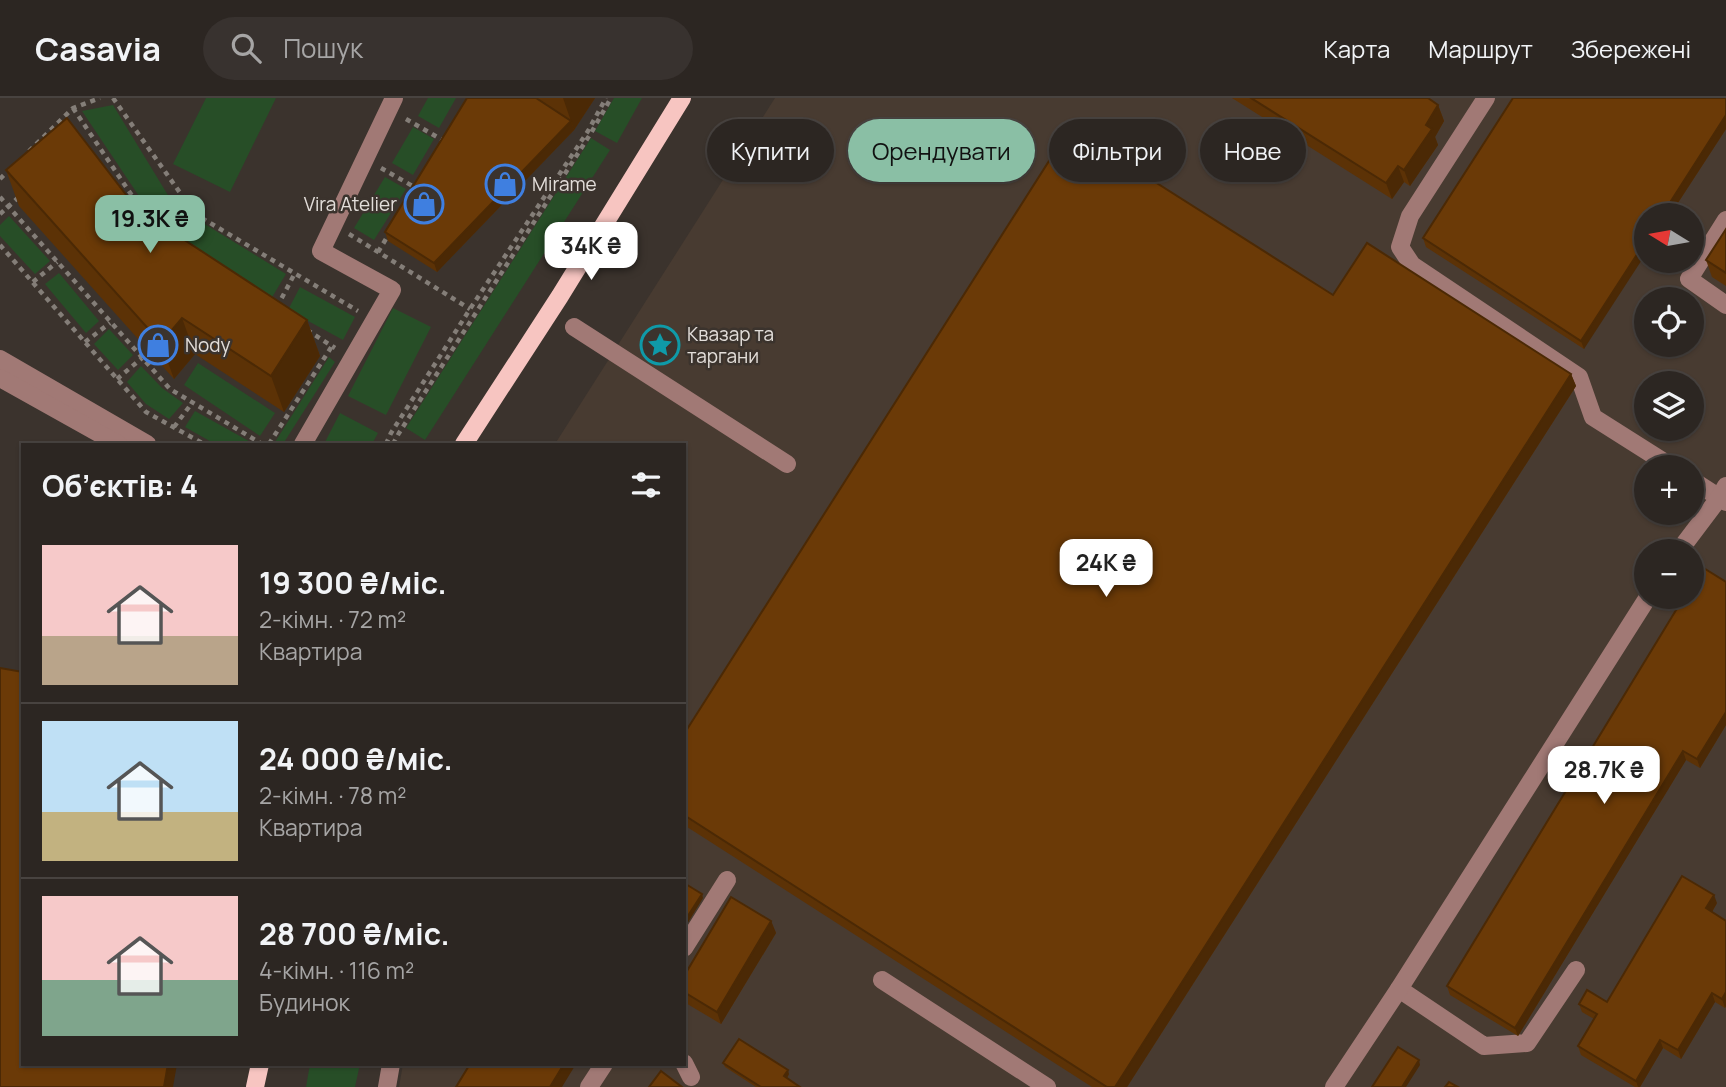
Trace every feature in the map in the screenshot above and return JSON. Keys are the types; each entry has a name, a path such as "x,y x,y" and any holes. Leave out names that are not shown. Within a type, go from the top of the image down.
{"main road":[{"path":"465,443 560,296 682,98"},
{"path":"256,1087 260,1066"}],"lane":[{"path":"1486,98 1410,216 1400,247 1412,265 1579,377 1593,417 1653,455"},
{"path":"304,443 392,290 321,251 397,107"},
{"path":"1726,220 1689,279 1726,305"},
{"path":"574,327 786,464"},
{"path":"0,359 144,443"},
{"path":"0,377 116,443"},
{"path":"1689,539 1724,495 1704,486"},
{"path":"1334,1087 1640,609"},
{"path":"686,945 727,880"},
{"path":"1399,989 1484,1046 1527,1044 1576,971"},
{"path":"882,980 1047,1087"},
{"path":"387,1087 391,1066"},
{"path":"589,1087 603,1066"}],"path":[{"path":"20,160 73,108 100,98"},
{"path":"113,98 195,214 365,315"},
{"path":"386,443 470,309 609,98"},
{"path":"394,443 461,333 599,120 609,98"},
{"path":"397,107 443,141 450,130"},
{"path":"73,108 154,228"},
{"path":"81,140 90,133"},
{"path":"374,164 416,188 423,177"},
{"path":"0,179 10,169"},
{"path":"0,214 28,189"},
{"path":"0,197 170,389 260,443"},
{"path":"170,244 195,214"},
{"path":"343,230 470,309"},
{"path":"378,252 391,231"},
{"path":"0,245 146,412 202,443"},
{"path":"33,282 57,262"},
{"path":"275,310 295,273"},
{"path":"85,342 110,323"},
{"path":"298,325 338,350"},
{"path":"270,443 332,346"},
{"path":"117,379 142,358"},
{"path":"174,427 192,402"}],"shaded area":[{"path":"775,98 1726,98 1726,1087 399,1087 403,1066 686,1066 686,443 556,443 722,182 834,182 834,119 762,119"}],"green space":[{"path":"206,98 276,98 230,192 173,164"},
{"path":"428,98 456,98 439,128 418,116"},
{"path":"614,98 642,98 617,143 595,131"},
{"path":"113,105 177,210 157,223 82,111"},
{"path":"413,127 434,139 413,175 392,163"},
{"path":"591,138 610,150 425,440 406,428"},
{"path":"385,177 406,189 374,240 354,228"},
{"path":"9,216 50,261 35,274 0,236 0,225"},
{"path":"195,218 286,274 271,299 180,243"},
{"path":"59,273 99,321 86,333 45,284"},
{"path":"300,287 355,317 343,340 288,310"},
{"path":"393,308 431,327 386,415 348,396"},
{"path":"109,329 133,355 118,370 94,344"},
{"path":"329,357 335,362 284,443 275,442"},
{"path":"198,363 275,413 260,436 184,385"},
{"path":"141,366 162,388 183,403 169,419 146,404 127,382"},
{"path":"195,411 252,443 213,443 185,427"},
{"path":"340,413 378,433 373,443 325,443"},
{"path":"310,1066 360,1066 355,1087 306,1087"}],"building":[{"path":"467,98 536,98 571,121 434,263 385,232"},
{"path":"1251,98 1428,98 1438,105 1426,125 1432,129 1404,170 1398,166 1386,183 1306,133 1306,119 1284,119"},
{"path":"1513,98 1726,98 1726,115 1670,203 1634,203 1634,259 1581,341 1423,238"},
{"path":"67,118 137,209 307,320 271,376 182,318 161,343 6,170"},
{"path":"1049,161 1049,182 1155,182 1333,295 1367,243 1571,374 1115,1087 1107,1087 686,816 686,731"},
{"path":"1726,229 1726,273 1706,260"},
{"path":"1704,568 1726,582 1726,712 1697,759 1683,751 1515,1028 1447,986 1677,609 1704,609"},
{"path":"0,668 21,672 21,1066 168,1066 164,1087 0,1087"},
{"path":"1682,876 1714,895 1706,908 1726,921 1726,992 1722,999 1712,993 1678,1050 1660,1040 1636,1081 1578,1046 1597,1014 1579,1004 1587,990 1607,1002"},
{"path":"686,884 702,894 686,919"},
{"path":"731,897 771,921 717,1012 686,993 686,973"},
{"path":"739,1039 788,1070 784,1076 800,1087 761,1087 723,1063"},
{"path":"1398,1047 1419,1060 1402,1087 1372,1087"},
{"path":"469,1066 563,1066 550,1087 456,1087"},
{"path":"661,1071 682,1087 649,1087"},
{"path":"1449,1082 1458,1087 1445,1087"}],"place":[{"name":"Mirame","path":"505,184"},
{"name":"Vira Atelier","path":"424,204"},
{"name":"Nody","path":"158,345"},
{"name":"Квазар та таргани","path":"660,345"}]}
